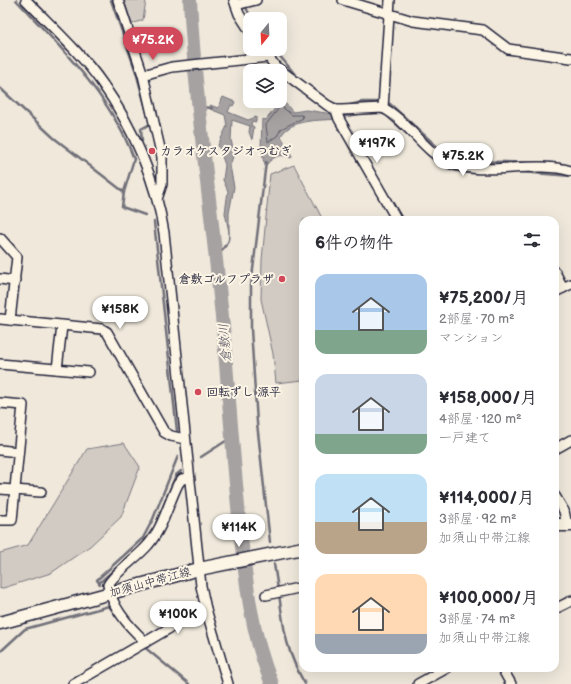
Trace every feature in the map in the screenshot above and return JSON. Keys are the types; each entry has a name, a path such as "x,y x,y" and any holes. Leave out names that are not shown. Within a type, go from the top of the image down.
{"main road":[{"name":"加須山中帯江線","path":"0,623 199,569 299,549"}],"street":[{"path":"26,0 102,82 128,126 144,163 157,199 164,233 199,569 206,609 228,684"},
{"path":"118,0 143,75 162,157 162,184 157,199"},
{"path":"243,13 239,3 256,0"},
{"path":"343,0 420,23 483,30 508,49 571,58"},
{"path":"390,0 384,104 394,115 440,157 451,164 477,168 540,167 571,171"},
{"path":"143,75 172,67 269,57 275,66 285,75 337,115 395,216"},
{"path":"337,115 384,104"},
{"path":"0,238 17,257 10,320"},
{"path":"0,280 15,281"},
{"path":"0,319 102,329 107,332 164,432 171,436 185,439"},
{"path":"57,369 62,326"},
{"path":"0,364 89,372"},
{"path":"0,402 23,405 12,520 0,520"},
{"path":"559,447 571,440"},
{"path":"0,450 18,452"},
{"path":"143,644 114,604 108,585 111,580 136,558 155,536 178,484 182,479 189,478"},
{"path":"0,489 41,490"},
{"path":"559,503 566,516 564,525"},
{"path":"274,594 299,588"},
{"path":"559,607 571,601"},
{"path":"73,684 199,611 206,609"},
{"path":"418,684 440,672"},
{"path":"504,672 511,684"}],"shaded area":[{"path":"124,0 146,0 143,20 132,24"},
{"name":"倉敷ゴルフプラザ","path":"294,165 321,216 299,216 299,380 276,383 273,354 261,299 262,260 270,174"},
{"path":"124,443 140,467 121,517 90,546 51,573 0,589 0,553 28,545 87,449"}],"water":[{"path":"223,97 235,102 233,106 231,105 228,112 248,120 256,117 256,122 252,121 251,125 254,127 252,140 249,132 250,126 232,120 231,140 234,153 230,166 234,187 229,213 229,232 225,213 228,191 223,180 225,165 218,145 227,126 225,115 210,109 210,105 218,108"},
{"path":"287,105 293,112 306,110 333,114 337,119 299,123 292,126 281,136 292,156 291,158 287,156 278,156 267,164 264,163 261,149 262,119 266,120 275,108 287,108"}],"waterway":[{"path":"16,0 67,55 98,93 112,114 134,159"},
{"path":"111,0 136,72 150,124 141,129 142,141"},
{"name":"倉敷川","path":"190,0 196,85 220,296 240,528 250,607 259,646 272,684"},
{"path":"244,4 248,12"},
{"path":"280,56 298,78"},
{"path":"0,88 54,138 124,192"},
{"path":"331,102 341,106"},
{"path":"346,106 362,102 381,102"},
{"path":"386,103 390,104 443,152 455,159 469,161 544,163"},
{"path":"199,107 212,108"},
{"path":"378,112 386,115 416,142"},
{"path":"340,117 365,113"},
{"path":"433,158 440,164 453,169"},
{"path":"134,159 124,192 122,207 145,215"},
{"path":"266,162 251,286 251,329 257,423 270,542"},
{"path":"521,172 571,176"},
{"path":"154,222 177,431"},
{"path":"216,257 226,245"},
{"path":"201,457 232,437"},
{"path":"100,584 97,580 143,538 153,519 178,456"},
{"path":"141,546 155,526 176,475 181,471"},
{"path":"274,564 278,589"},
{"path":"99,583 115,569"},
{"path":"279,594 282,619 290,651 305,684"},
{"path":"561,601 571,595"},
{"path":"0,652 25,629 109,606 108,604"},
{"path":"109,606 117,617"},
{"path":"143,646 189,684"}],"place":[{"name":"カラオケスタジオつむぎ","path":"152,151"},
{"name":"倉敷ゴルフプラザ","path":"282,279"},
{"name":"回転ずし 源平","path":"198,392"}]}
